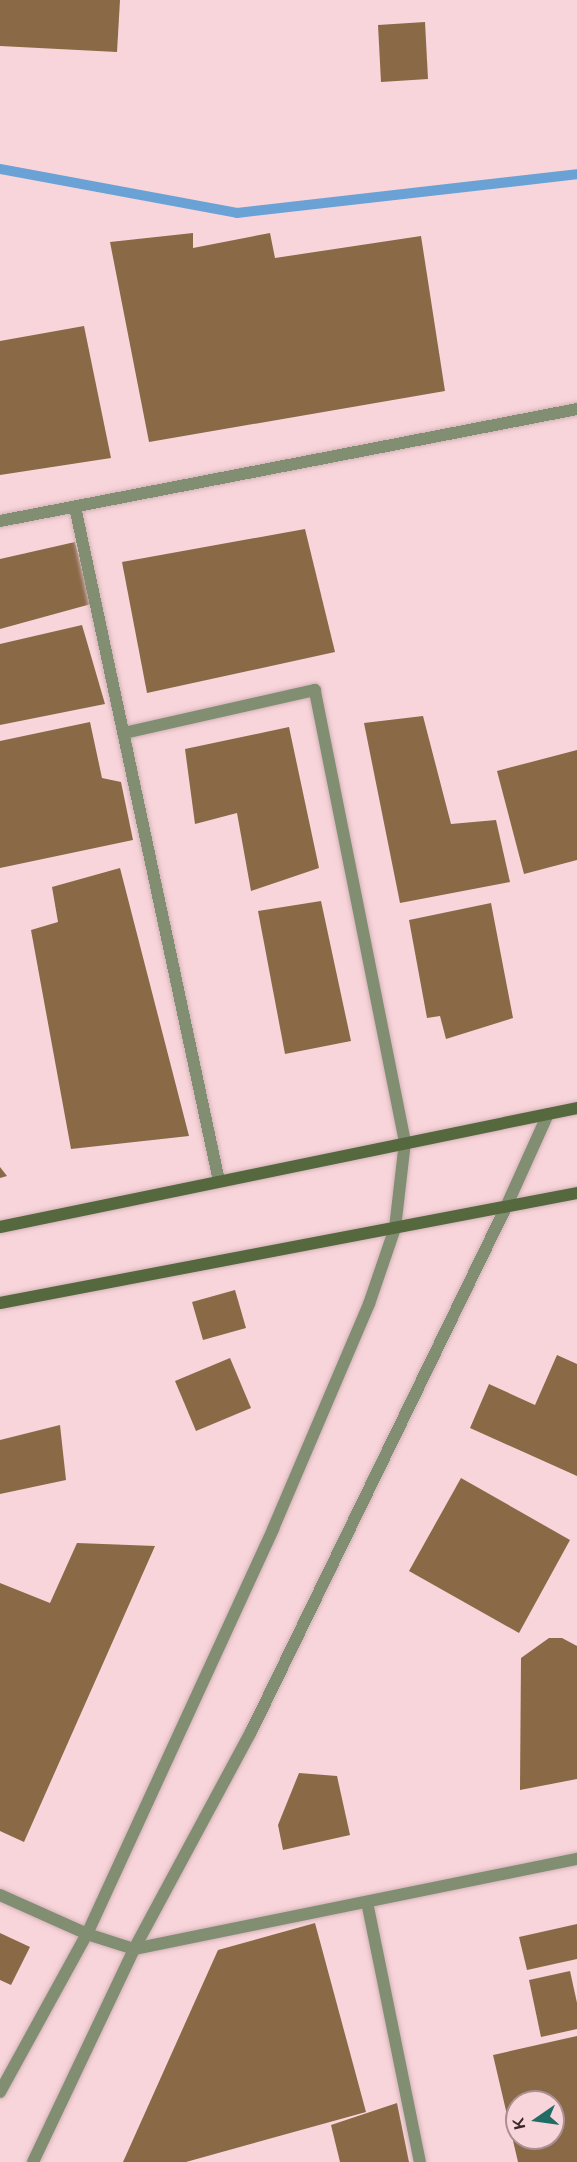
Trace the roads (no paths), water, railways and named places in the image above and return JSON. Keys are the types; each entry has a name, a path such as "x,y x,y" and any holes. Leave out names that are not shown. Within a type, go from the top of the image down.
{"main road":[{"path":"0,1227 577,1108"},
{"path":"0,1303 577,1193"}],"street":[{"path":"0,521 577,410"},
{"path":"75,507 219,1181"},
{"path":"0,2092 87,1934 273,1529 369,1304 395,1228 405,1142 315,690 123,733"},
{"path":"33,2162 134,1949 250,1734 506,1207 548,1114"},
{"path":"0,1895 87,1934 134,1949 577,1859"},
{"path":"367,1902 420,2162"}],"waterway":[{"path":"0,169 237,213 577,174"}]}
